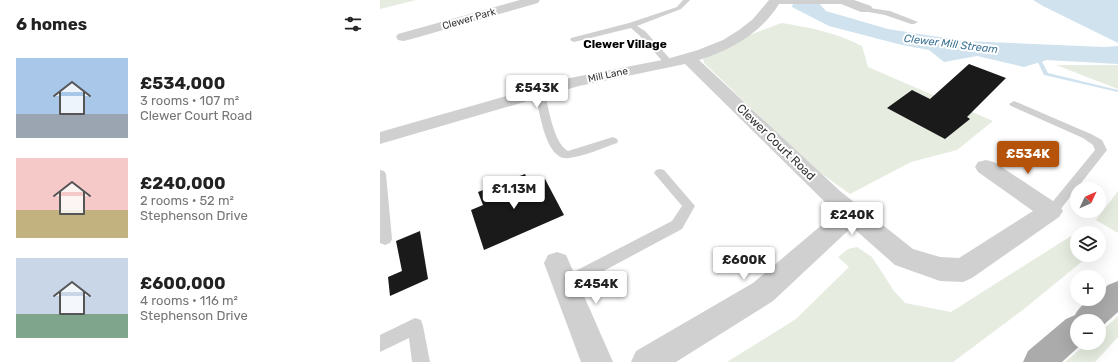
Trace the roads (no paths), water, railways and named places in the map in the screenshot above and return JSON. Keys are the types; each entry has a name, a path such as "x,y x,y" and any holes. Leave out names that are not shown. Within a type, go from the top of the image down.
{"main road":[{"path":"1095,314 1118,294"},
{"path":"1039,362 1070,335"}],"street":[{"name":"Clewer Park","path":"403,37 534,0"},
{"path":"775,0 843,0 866,9"},
{"name":"Mill Lane","path":"380,138 576,82 678,60 720,47 741,36 760,18 775,0"},
{"name":"Clewer Court Road","path":"678,60 852,214 904,257 940,269 963,270 1051,212"},
{"path":"986,167 1051,212"},
{"path":"647,362 764,292 852,214"},
{"path":"561,273 597,362"}],"lane":[{"path":"574,40 632,25 680,8 687,0"},
{"path":"866,9 887,13 914,22"},
{"path":"632,25 678,60"},
{"path":"540,92 552,136 558,150 563,154 568,155 613,141"},
{"path":"1014,104 1087,136 1098,143 1101,150 1051,212"},
{"path":"561,273 677,226 689,206 660,173"},
{"path":"380,174 385,239"},
{"path":"380,344 415,326 421,362"}],"water":[{"name":"Clewer Mill Stream","path":"794,0 816,0 826,11 888,29 964,41 1104,47 1118,46 1118,64 1047,60 1024,67 977,56 944,62 929,50 902,45 829,26 792,7"},
{"path":"1033,0 1118,0 1118,43 1043,6"}],"waterway":[{"path":"1037,56 1046,74 1118,91"}],"district":[{"name":"Clewer Village","path":"625,44"}]}
